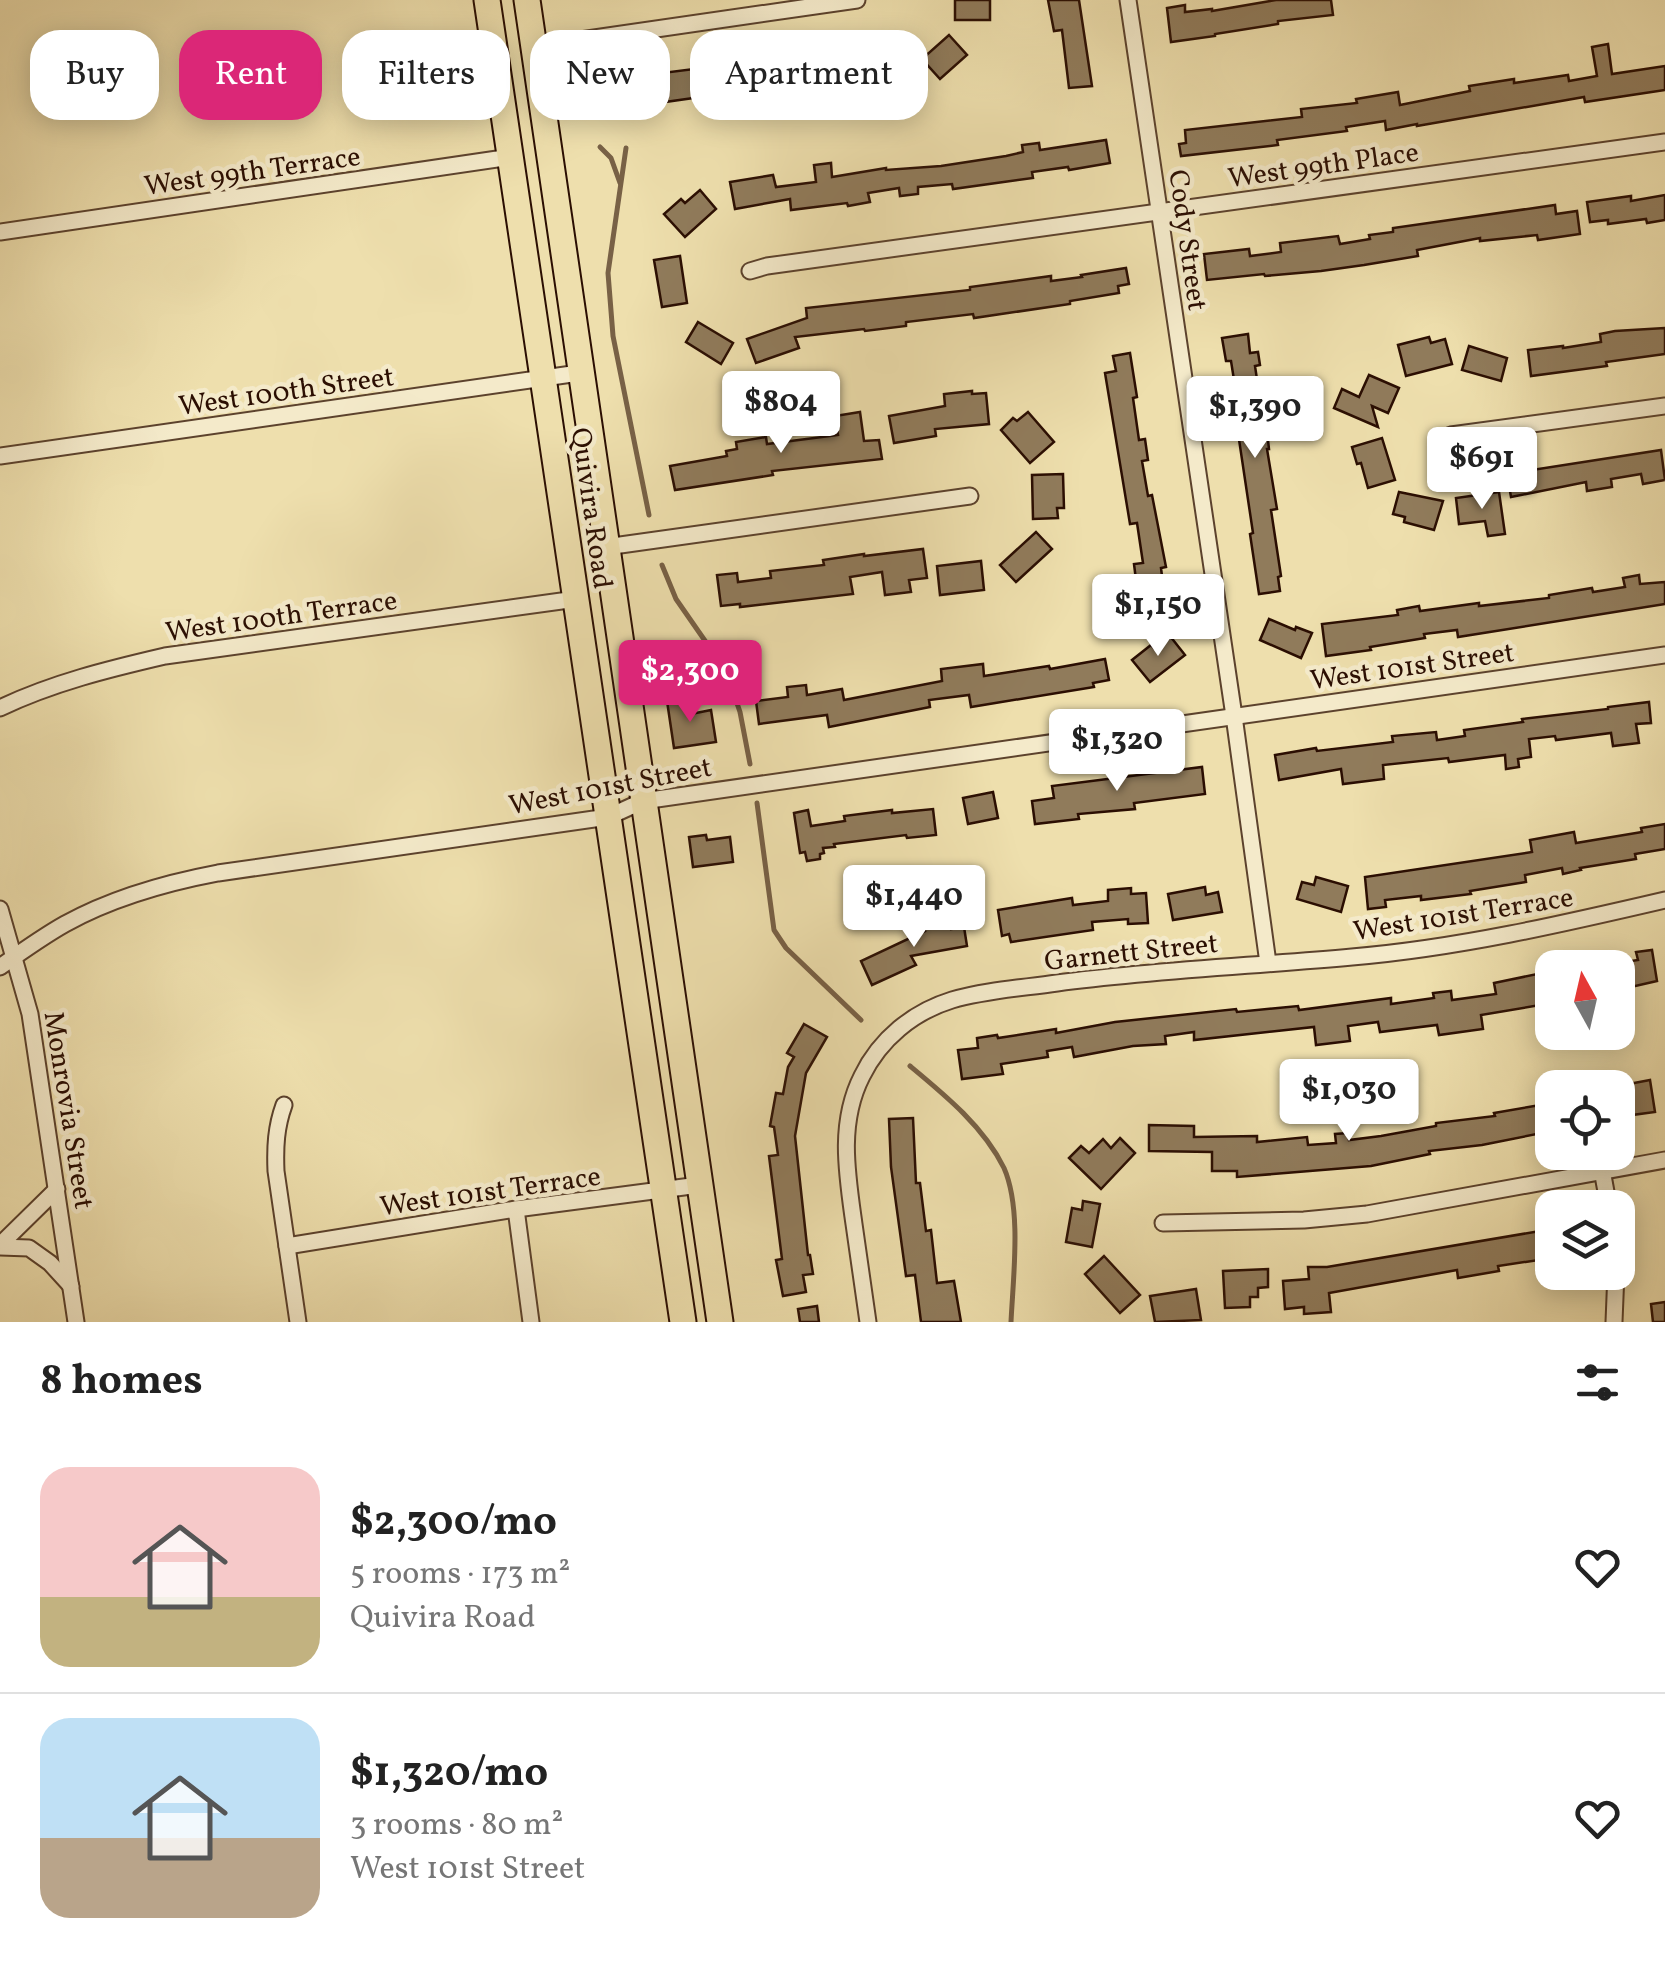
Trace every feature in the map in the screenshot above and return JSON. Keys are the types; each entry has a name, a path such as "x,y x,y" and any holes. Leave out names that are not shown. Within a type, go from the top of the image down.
{"main road":[{"name":"Quivira Road","path":"487,0 683,1322"},
{"name":"Quivira Road","path":"527,0 530,30"},
{"name":"Quivira Road","path":"543,120 720,1322"}],"street":[{"path":"650,30 857,0"},
{"name":"Cody Street","path":"1128,0 1268,962"},
{"name":"West 99th Place","path":"750,271 1665,142"},
{"name":"West 99th Terrace","path":"0,232 511,157"},
{"name":"West 100th Street","path":"0,456 580,373"},
{"path":"1451,435 1665,406"},
{"path":"606,547 970,496"},
{"name":"West 100th Terrace","path":"0,708 111,668 165,656 576,599"},
{"name":"West 101st Street","path":"0,967 84,914 182,880 608,816 643,800 1665,655"},
{"name":"West 101st Terrace","path":"1268,962 1432,948 1665,900"},
{"name":"Monrovia Street","path":"0,910 30,1014 76,1322"},
{"name":"Garnett Street","path":"868,1322 845,1151 847,1122 861,1077 898,1029 924,1012 968,996 1136,973 1268,962"},
{"path":"284,1105 274,1147 298,1322"},
{"path":"1635,1165 1665,1160"},
{"path":"1163,1223 1304,1220 1367,1214 1602,1170 1606,1190"},
{"name":"West 101st Terrace","path":"287,1246 516,1209 700,1185"},
{"path":"0,1246 58,1189"},
{"path":"516,1209 531,1322"},
{"path":"0,1246 29,1248 50,1262 71,1286"},
{"path":"1614,1322 1615,1290"}],"building":[{"path":"955,0 990,0 990,20 955,20"},
{"path":"1048,0 1079,0 1092,86 1069,88 1062,30 1054,31"},
{"path":"1276,0 1331,0 1333,15 1278,21 1171,42 1167,8 1185,5 1185,12 1212,11"},
{"path":"949,35 967,55 940,79 928,66 928,54"},
{"path":"1608,44 1612,74 1665,66 1665,90 1585,102 1584,97 1386,130 1385,121 1346,127 1347,131 1277,140 1278,145 1181,156 1179,144 1186,143 1185,130 1302,117 1301,109 1357,103 1356,99 1398,92 1400,105 1470,91 1469,86 1514,79 1514,83 1568,75 1569,81 1597,76 1592,47"},
{"path":"690,70 690,98 670,101 670,72"},
{"path":"1106,140 1110,163 1032,172 1033,178 953,189 952,184 918,187 918,194 900,196 899,188 868,193 870,202 848,206 847,203 791,210 790,199 735,209 730,182 773,175 776,187 816,182 814,165 831,163 832,177 1006,156 1023,152 1022,145 1039,143 1040,150"},
{"path":"700,190 716,209 685,237 664,214 681,199 685,203"},
{"path":"1665,195 1665,220 1590,222 1587,202"},
{"path":"1555,205 1556,214 1577,211 1580,234 1538,240 1537,235 1480,238 1417,250 1418,256 1364,265 1207,280 1204,254 1249,249 1250,256 1281,252 1280,243 1338,236 1340,244 1370,239 1369,235 1393,232 1393,228"},
{"path":"680,256 687,303 662,307 654,260"},
{"path":"1126,268 1129,284 1118,286 1119,293 974,318 973,314 906,322 906,326 795,337 799,348 756,363 747,339 807,318 806,308 970,290 1051,276 1051,281"},
{"path":"698,322 733,343 721,364 686,342"},
{"path":"1665,328 1665,354 1531,376 1528,350 1601,342 1600,334 1615,331"},
{"path":"1248,334 1250,353 1258,352 1260,365 1255,366 1277,509 1271,510 1281,576 1280,591 1259,594 1234,406 1238,405 1231,361 1226,361 1222,338"},
{"path":"1429,337 1431,343 1445,339 1452,364 1406,376 1398,345"},
{"path":"1469,346 1507,358 1501,381 1462,370"},
{"path":"1130,353 1139,440 1145,439 1148,460 1142,461 1166,567 1161,568 1163,584 1137,588 1134,564 1143,563 1137,523 1130,524 1105,373 1116,371 1113,356"},
{"path":"1369,375 1399,388 1388,413 1372,406 1378,427 1334,408 1342,389 1359,397"},
{"path":"986,393 989,424 935,429 936,436 894,443 889,416 945,406 944,394"},
{"path":"860,412 864,441 879,440 882,459 772,471 773,475 675,490 670,466 727,456 726,451 737,449 736,442 766,437 767,444 838,435 835,416"},
{"path":"1028,412 1054,442 1030,463 1001,430 1013,418 1017,421"},
{"path":"1382,438 1395,480 1368,488 1352,447"},
{"path":"1661,450 1665,480 1643,484 1641,474 1611,479 1612,487 1587,491 1586,482 1511,497 1507,474"},
{"path":"1063,474 1064,508 1057,508 1058,518 1033,519 1032,475"},
{"path":"1399,492 1443,501 1434,530 1404,522 1405,517 1393,514"},
{"path":"1499,492 1505,534 1488,536 1485,521 1459,524 1456,498"},
{"path":"1036,532 1052,549 1016,582 1000,565"},
{"path":"923,549 927,578 909,580 911,592 885,595 882,572 850,577 853,594 721,606 717,575 737,573 738,582 771,578 770,571 824,565 823,560"},
{"path":"981,561 984,590 940,595 937,566"},
{"path":"1639,575 1640,584 1665,582 1665,604 1458,637 1457,630 1424,634 1425,638 1326,656 1322,624 1398,615 1397,610 1419,606 1420,611 1549,598 1592,588 1593,592 1625,587 1623,578"},
{"path":"1269,619 1312,633 1301,658 1260,640"},
{"path":"1170,636 1185,655 1150,682 1132,660"},
{"path":"1105,659 1109,680 1093,683 1094,687 971,707 969,695 929,700 930,707 829,727 827,715 759,724 756,701 788,697 787,687 806,685 807,695 842,689 844,700 942,681 941,669 983,664 984,676"},
{"path":"689,698 691,714 711,710 716,742 674,748 667,701"},
{"path":"1649,702 1651,723 1636,724 1639,743 1613,746 1611,733 1556,740 1555,736 1529,739 1531,757 1518,759 1519,767 1506,769 1505,755 1449,762 1448,758 1383,765 1384,779 1343,784 1341,769 1279,780 1275,755 1393,742 1392,736 1436,732 1437,740 1465,736 1464,730 1523,722 1522,719"},
{"path":"1202,767 1205,794 1134,803 1135,809 1078,814 1079,819 1035,824 1032,801 1054,798 1052,786"},
{"path":"993,792 998,818 968,824 963,798"},
{"path":"933,809 936,835 834,844 835,847 823,848 820,859 807,861 805,852 800,853 794,813 808,810 811,826 845,821 844,816"},
{"path":"1665,824 1665,849 1635,854 1636,859 1563,874 1562,868 1525,875 1526,882 1470,891 1471,894 1385,900 1386,907 1368,909 1365,877 1532,852 1530,840 1574,832 1576,843 1642,832 1641,828"},
{"path":"706,835 707,840 730,837 733,862 693,867 689,837"},
{"path":"1316,877 1348,886 1341,912 1297,899 1302,882 1314,885"},
{"path":"1205,887 1206,895 1218,892 1222,912 1173,920 1168,894"},
{"path":"1131,888 1131,894 1146,893 1148,923 1128,924 1128,919 1092,922 1093,930 1011,942 1009,934 1002,936 998,910 1072,898 1073,905 1108,901 1108,890"},
{"path":"948,913 951,929 964,927 967,946 911,956 916,965 872,985 861,961 925,931 924,928 936,926 934,915"},
{"path":"1652,950 1657,981 1635,986 1636,952"},
{"path":"1535,975 1535,1006 1481,1015 1483,1029 1439,1035 1437,1025 1380,1032 1378,1022 1348,1026 1350,1041 1316,1045 1314,1027 1194,1040 1194,1032 1165,1036 1166,1044 1074,1057 1072,1047 1047,1051 1048,1057 1001,1064 1003,1074 962,1079 958,1050 978,1048 977,1038 1056,1029 1056,1033 1115,1022 1236,1009 1237,1012 1298,1006 1299,1010 1391,998 1391,1004 1434,998 1433,993 1451,991 1452,1000 1496,994 1494,983"},
{"path":"804,1024 827,1037 806,1073 795,1136 813,1274 803,1275 806,1292 783,1296 776,1260 782,1259 769,1156 778,1155 774,1127 770,1126 776,1093 783,1094 794,1057 787,1053"},
{"path":"1650,1080 1655,1112 1635,1115 1635,1083"},
{"path":"1535,1106 1535,1134 1429,1151 1430,1154 1371,1166 1237,1177 1237,1171 1212,1171 1212,1152 1149,1151 1149,1125 1194,1126 1194,1137 1257,1136 1257,1142 1307,1137 1308,1145 1336,1143 1335,1134 1348,1133 1349,1140 1381,1136 1436,1123 1495,1116 1494,1113"},
{"path":"913,1118 916,1183 920,1183 926,1231 931,1230 937,1283 954,1281 961,1322 921,1322 915,1275 906,1276 891,1167 889,1119"},
{"path":"1120,1138 1135,1153 1101,1189 1069,1158 1081,1146 1089,1153 1103,1139 1111,1148"},
{"path":"1083,1201 1100,1204 1092,1247 1066,1242 1072,1208 1082,1210"},
{"path":"1535,1232 1535,1261 1458,1278 1457,1270 1329,1293 1331,1312 1304,1314 1304,1307 1285,1309 1283,1281 1309,1279 1308,1267"},
{"path":"1104,1256 1140,1295 1120,1313 1085,1274"},
{"path":"1268,1269 1268,1287 1258,1288 1258,1297 1250,1297 1250,1307 1225,1308 1223,1271"},
{"path":"1196,1289 1201,1320 1155,1322 1150,1296"},
{"path":"1665,1302 1665,1322 1653,1322 1651,1304"},
{"path":"817,1306 819,1322 800,1322 798,1309"}],"waterway":[{"path":"600,147 611,158 620,183"},
{"path":"626,148 608,273 613,336 649,515"},
{"path":"662,565 676,599 726,671 740,712 750,764"},
{"path":"757,803 774,930 786,948 861,1020"},
{"path":"910,1066 975,1125 1004,1168 1015,1223 1011,1322"}]}
